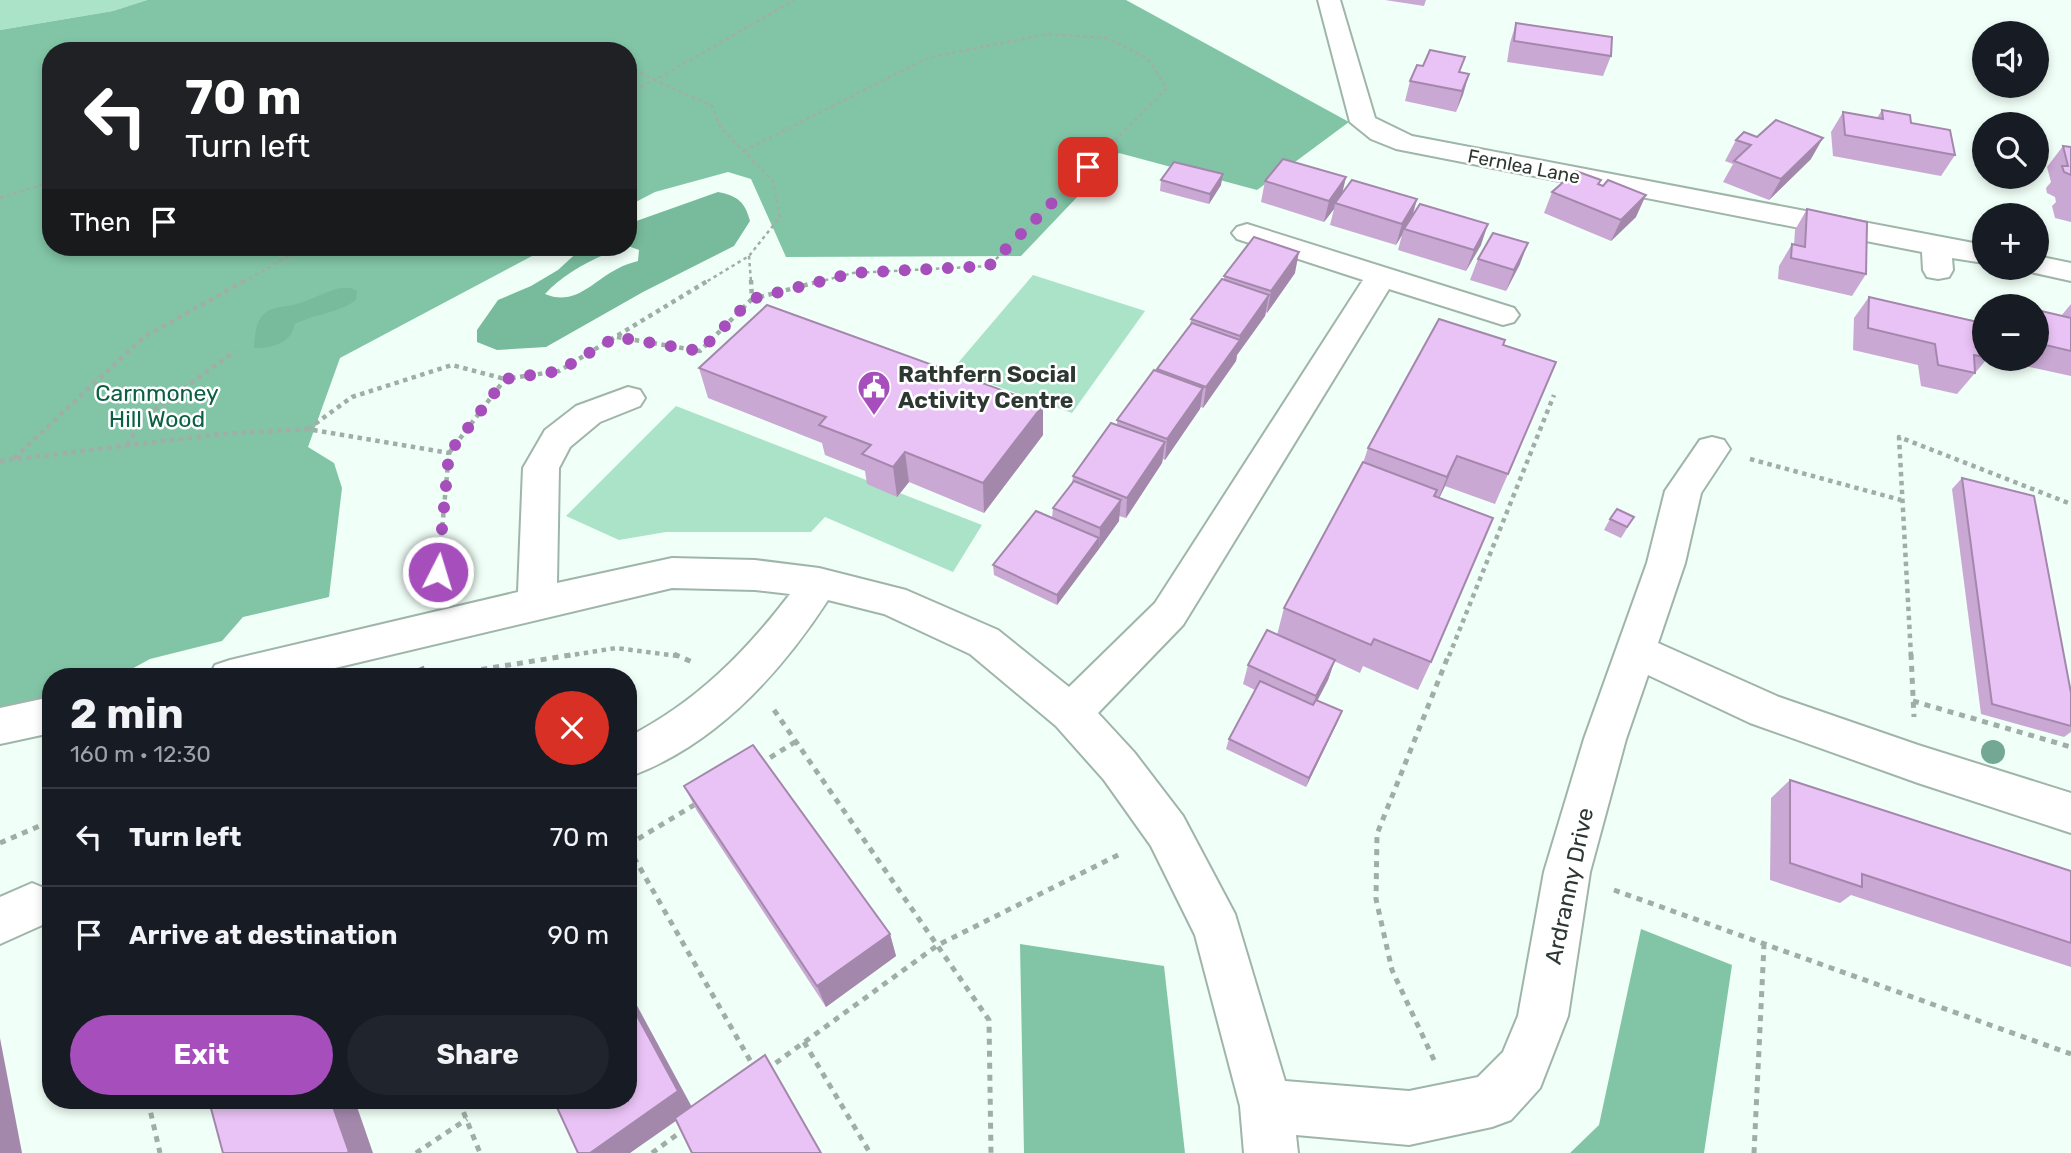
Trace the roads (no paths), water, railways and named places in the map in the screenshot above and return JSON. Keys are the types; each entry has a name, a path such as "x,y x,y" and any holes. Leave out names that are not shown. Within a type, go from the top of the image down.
{"street":[{"name":"Fernlea Lane","path":"1329,0 1363,122 1380,133 1405,142 1937,258 1972,255"},
{"path":"1247,233 1503,314"},
{"path":"2049,267 2071,272"},
{"path":"1071,712 1169,614 1381,276"},
{"path":"537,604 541,468 557,439 588,414 628,398"},
{"name":"Ardranny Drive","path":"1266,1106 1409,1118 1492,1101 1522,1070 1543,1016 1567,872 1605,739 1666,564 1683,491 1712,449"},
{"path":"266,668 436,626 672,573 755,575 819,583 892,601 984,642 1071,712 1119,766 1167,831 1219,930 1266,1106 1271,1153"},
{"path":"637,753 688,725 740,682 794,620 819,583"},
{"path":"1635,651 1766,710 1918,764 2071,813"},
{"path":"0,726 42,717"}],"place":[{"name":"Rathfern Social Activity Centre","path":"874,417"}],"park label":[{"name":"Carnmoney Hill Wood","path":"157,406"}]}
